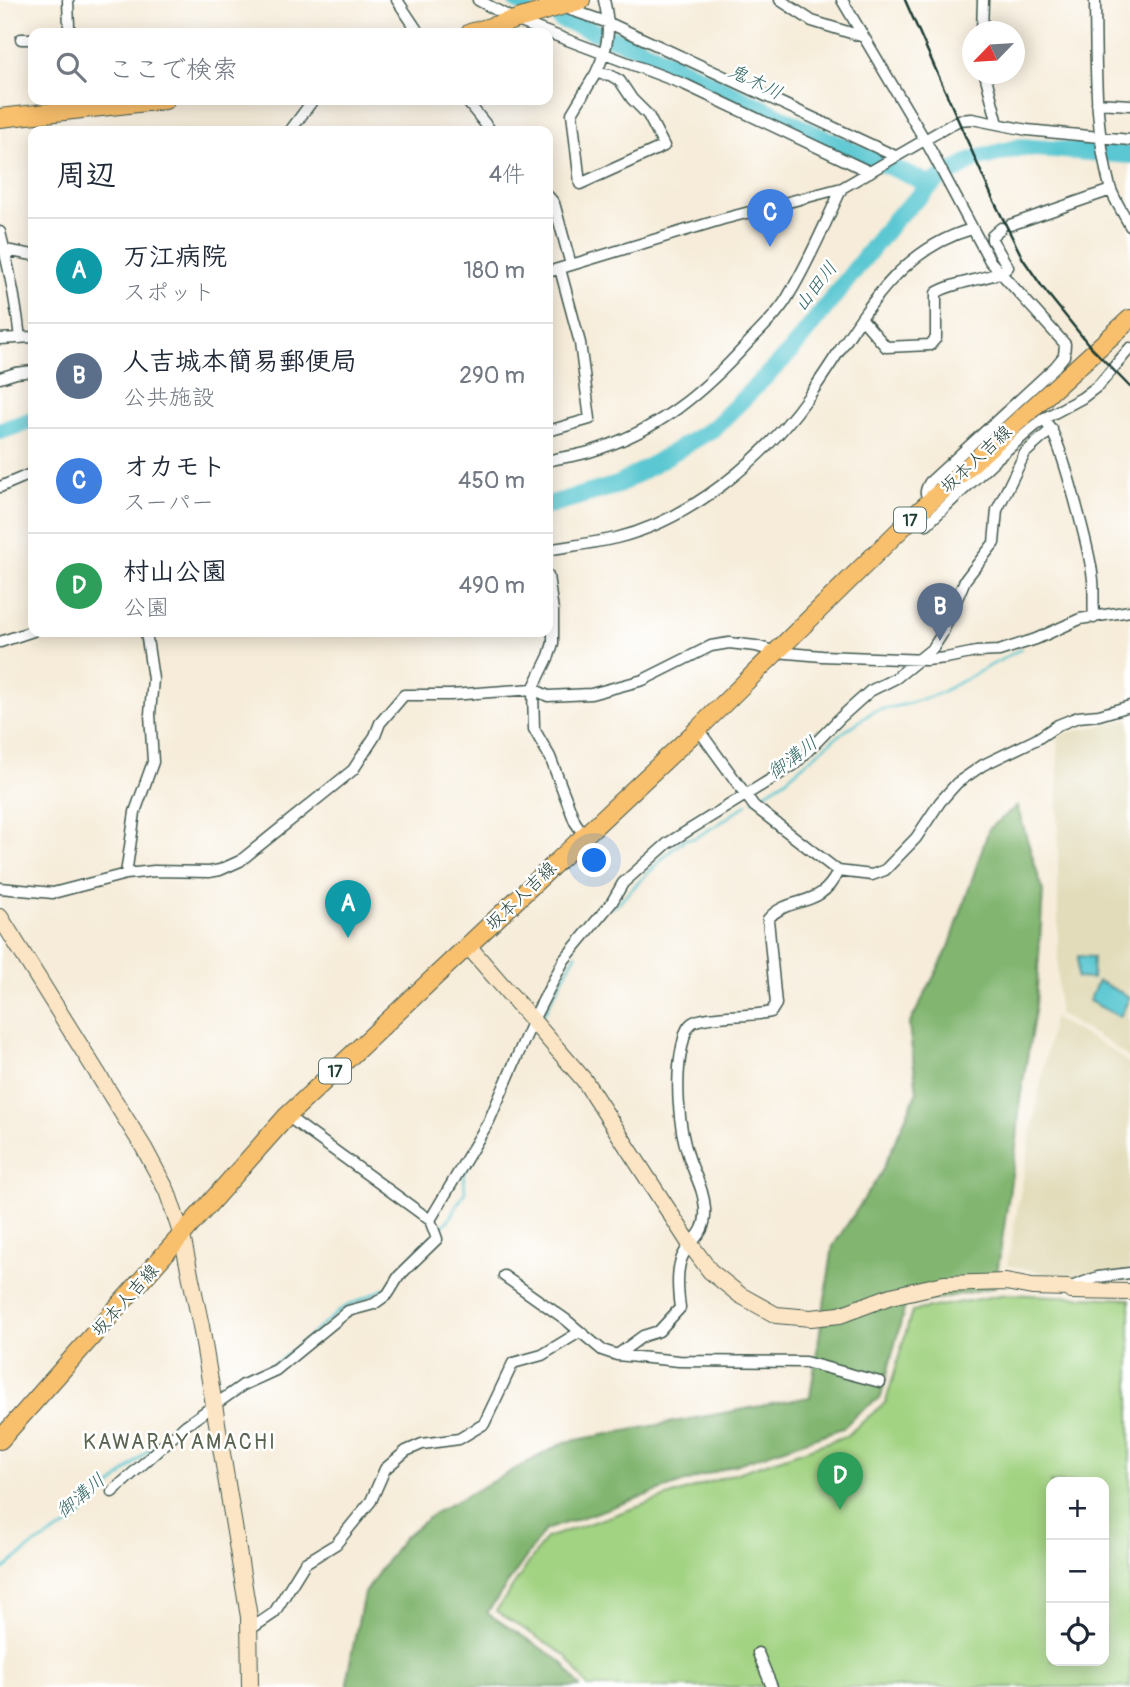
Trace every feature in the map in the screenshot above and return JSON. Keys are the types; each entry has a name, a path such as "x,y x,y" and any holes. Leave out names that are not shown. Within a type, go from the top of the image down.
{"main road":[{"path":"487,28 581,0"},
{"path":"0,118 120,105"},
{"name":"坂本人吉線","path":"0,1440 287,1116 698,729 911,519 1130,318"}],"street":[{"path":"68,0 68,28"},
{"path":"397,0 416,28"},
{"path":"478,0 515,20 537,28"},
{"path":"542,0 610,23 895,156"},
{"path":"596,73 620,80 632,99 648,115 664,146 580,184 572,113 606,53 610,23 604,0"},
{"path":"779,0 812,21 864,37"},
{"path":"842,0 926,143 990,261 1066,344 1064,356 930,482 925,496 930,502"},
{"path":"982,21 983,0"},
{"path":"1095,0 1097,103 1102,137 1111,190 1130,226"},
{"path":"553,34 686,85 870,172"},
{"path":"988,84 998,124"},
{"path":"1097,103 1130,105"},
{"path":"294,126 309,105"},
{"path":"471,105 487,126"},
{"path":"553,271 775,204 842,188 965,119 1027,130 1130,139"},
{"path":"553,460 608,446 664,420 687,404 735,358 780,309 842,188"},
{"path":"862,319 886,347 926,347 935,342 936,338 936,293 961,282 1001,274 1008,267 992,236 1006,226 1111,190"},
{"path":"553,202 571,265"},
{"path":"553,549 617,538 651,526 680,513 737,472 780,430 808,397 884,287 908,263 933,244 970,225"},
{"path":"0,232 15,291 20,338"},
{"path":"5,250 28,254"},
{"path":"553,429 590,419 580,343 560,269"},
{"path":"0,339 28,337"},
{"path":"911,519 927,523 1043,419 1082,398 1099,385 1130,348"},
{"path":"0,378 28,372"},
{"path":"1043,419 1052,429 1062,456 1093,579 1094,618"},
{"path":"430,1220 489,1121 533,1020 564,960 623,883 668,843 794,765 870,691 896,678 933,649 965,580 994,543 997,510 1025,453 1052,429"},
{"path":"0,486 28,475"},
{"path":"553,605 553,643 550,656 533,689 534,729 550,757 575,822 584,835"},
{"path":"0,888 53,893 126,874 220,870 240,861 353,770 375,736 380,723 404,695 451,695 533,689 548,695 569,696 607,690 643,680 718,644 756,646 776,652 919,659 999,651 1080,619 1130,611"},
{"path":"0,642 28,633"},
{"path":"126,874 135,812 153,762 150,714 153,679 147,637"},
{"path":"698,729 754,806 838,871 872,875 885,870 916,838 940,802 957,783 983,765 1037,739 1058,725 1078,717 1099,715 1130,706"},
{"path":"617,1355 643,1336 659,1331 680,1308 680,1261 690,1244 700,1236 705,1212 703,1192 688,1157 683,1137 678,1086 680,1057 687,1028 691,1023 703,1019 771,1012 776,1004 768,919 778,910 813,900 832,885 838,871"},
{"path":"0,917 144,1148 167,1191 182,1236 201,1326 240,1562 249,1630 250,1687"},
{"path":"469,947 584,1080 710,1271 740,1295 776,1315 811,1318 840,1315 891,1296 944,1284 1006,1282 1032,1287 1068,1288 1098,1277 1130,1273"},
{"path":"112,1492 186,1425 243,1385 276,1370 348,1311 374,1304 388,1294 399,1276 437,1239 430,1220 287,1116"},
{"path":"504,1276 565,1319 602,1350 617,1355 678,1361 768,1360 805,1363 880,1382"},
{"path":"1068,1288 1071,1291 1130,1292"},
{"path":"249,1630 274,1613 305,1563 336,1544 371,1501 385,1469 406,1451 422,1444 458,1439 484,1424 513,1363 542,1355 579,1333"},
{"path":"758,1653 772,1687"}],"shaded area":[{"path":"1130,719 1130,1059 1109,1043 1058,1014 1058,735"},
{"path":"1053,1018 1110,1049 1130,1064 1130,1280 1067,1278 1007,1265"}],"green space":[{"path":"1017,806 1043,891 1036,1005 1020,1100 1017,1141 995,1287 905,1306 881,1397 843,1428 545,1530 487,1613 562,1662 580,1687 348,1687 348,1672 364,1593 403,1538 436,1512 565,1442 810,1397 833,1246 881,1173 917,1092 909,1025 949,947 989,829"},
{"path":"1006,1294 1130,1299 1130,1687 588,1687 566,1656 496,1611 546,1538 846,1436 886,1402 912,1311"}],"water":[{"path":"1078,956 1093,957 1092,979 1077,978"},
{"path":"1098,981 1130,997 1120,1017 1089,1001"}],"waterway":[{"name":"鬼木川","path":"516,0 526,5"},
{"name":"鬼木川","path":"560,19 640,48 817,135 932,185"},
{"name":"山田川","path":"553,504 618,485 714,428 791,351 895,219 937,180 975,159 1021,147 1130,155"},
{"name":"山田川","path":"0,431 28,422"},
{"name":"御溝川","path":"753,800 784,781 835,738 874,711 938,694 1021,649"},
{"name":"御溝川","path":"613,908 685,839 695,838 747,804"},
{"name":"御溝川","path":"541,1019 576,954"},
{"name":"御溝川","path":"437,1230 447,1222 465,1192 464,1174 489,1131"},
{"name":"御溝川","path":"412,1256 429,1238"},
{"name":"御溝川","path":"223,1389 280,1360 343,1308 386,1288"},
{"name":"御溝川","path":"0,1572 31,1547 74,1522 143,1455 203,1403"}],"railway":[{"path":"905,0 993,199 1023,259 1089,345 1130,387"}],"place":[{"name":"オカモト","path":"770,247"},
{"name":"人吉城本簡易郵便局","path":"940,641"},
{"name":"万江病院","path":"348,938"},
{"name":"村山公園","path":"840,1510"}],"district":[{"name":"KAWARAYAMACHI","path":"180,1442"}]}
